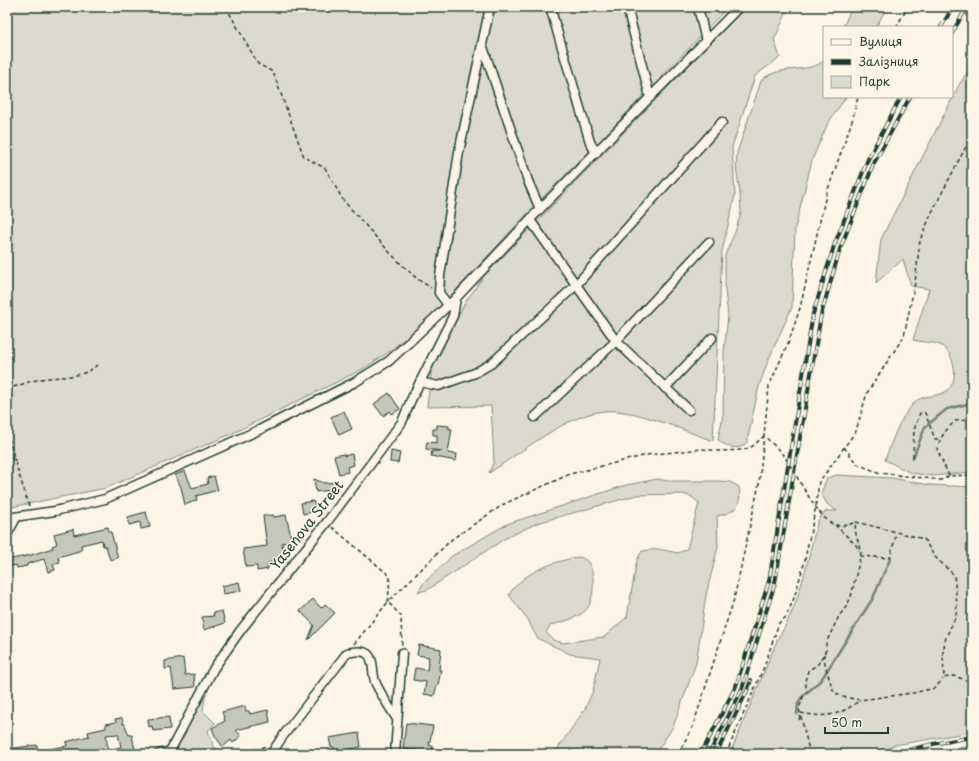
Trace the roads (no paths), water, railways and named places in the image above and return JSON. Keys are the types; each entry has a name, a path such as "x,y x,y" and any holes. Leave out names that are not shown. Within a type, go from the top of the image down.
{"street":[{"path":"449,306 439,293 439,282 459,152 490,7"},
{"path":"550,7 590,142 596,153"},
{"path":"627,7 650,97"},
{"path":"698,7 706,41"},
{"path":"7,518 32,516 106,499 252,433 335,392 389,361 449,306 540,209 739,7"},
{"path":"482,43 528,181 540,209"},
{"path":"420,382 438,386 475,374 492,363 576,285 722,122"},
{"path":"530,220 616,341 689,410"},
{"path":"535,417 616,341 709,242"},
{"name":"Yasenova Street","path":"159,754 172,753 214,668 240,631 327,522 402,422 453,316 456,298"},
{"path":"665,388 712,338"},
{"path":"7,535 16,518"},
{"path":"271,754 283,736 347,654 356,651 366,653 372,660 375,683 397,719"},
{"path":"395,754 402,653"}],"waterway":[{"path":"913,458 925,427 947,409 972,403"},
{"path":"797,714 798,704 801,698 821,680 873,598 891,557"}],"railway":[{"path":"942,26 953,7"},
{"path":"953,31 967,7"},
{"path":"701,754 736,686 769,581 813,314 834,246 868,159 900,98"},
{"path":"709,754 742,689 775,583 821,315 840,249 874,163 909,98"},
{"path":"716,754 751,680"},
{"path":"893,754 933,744 972,737"}]}
